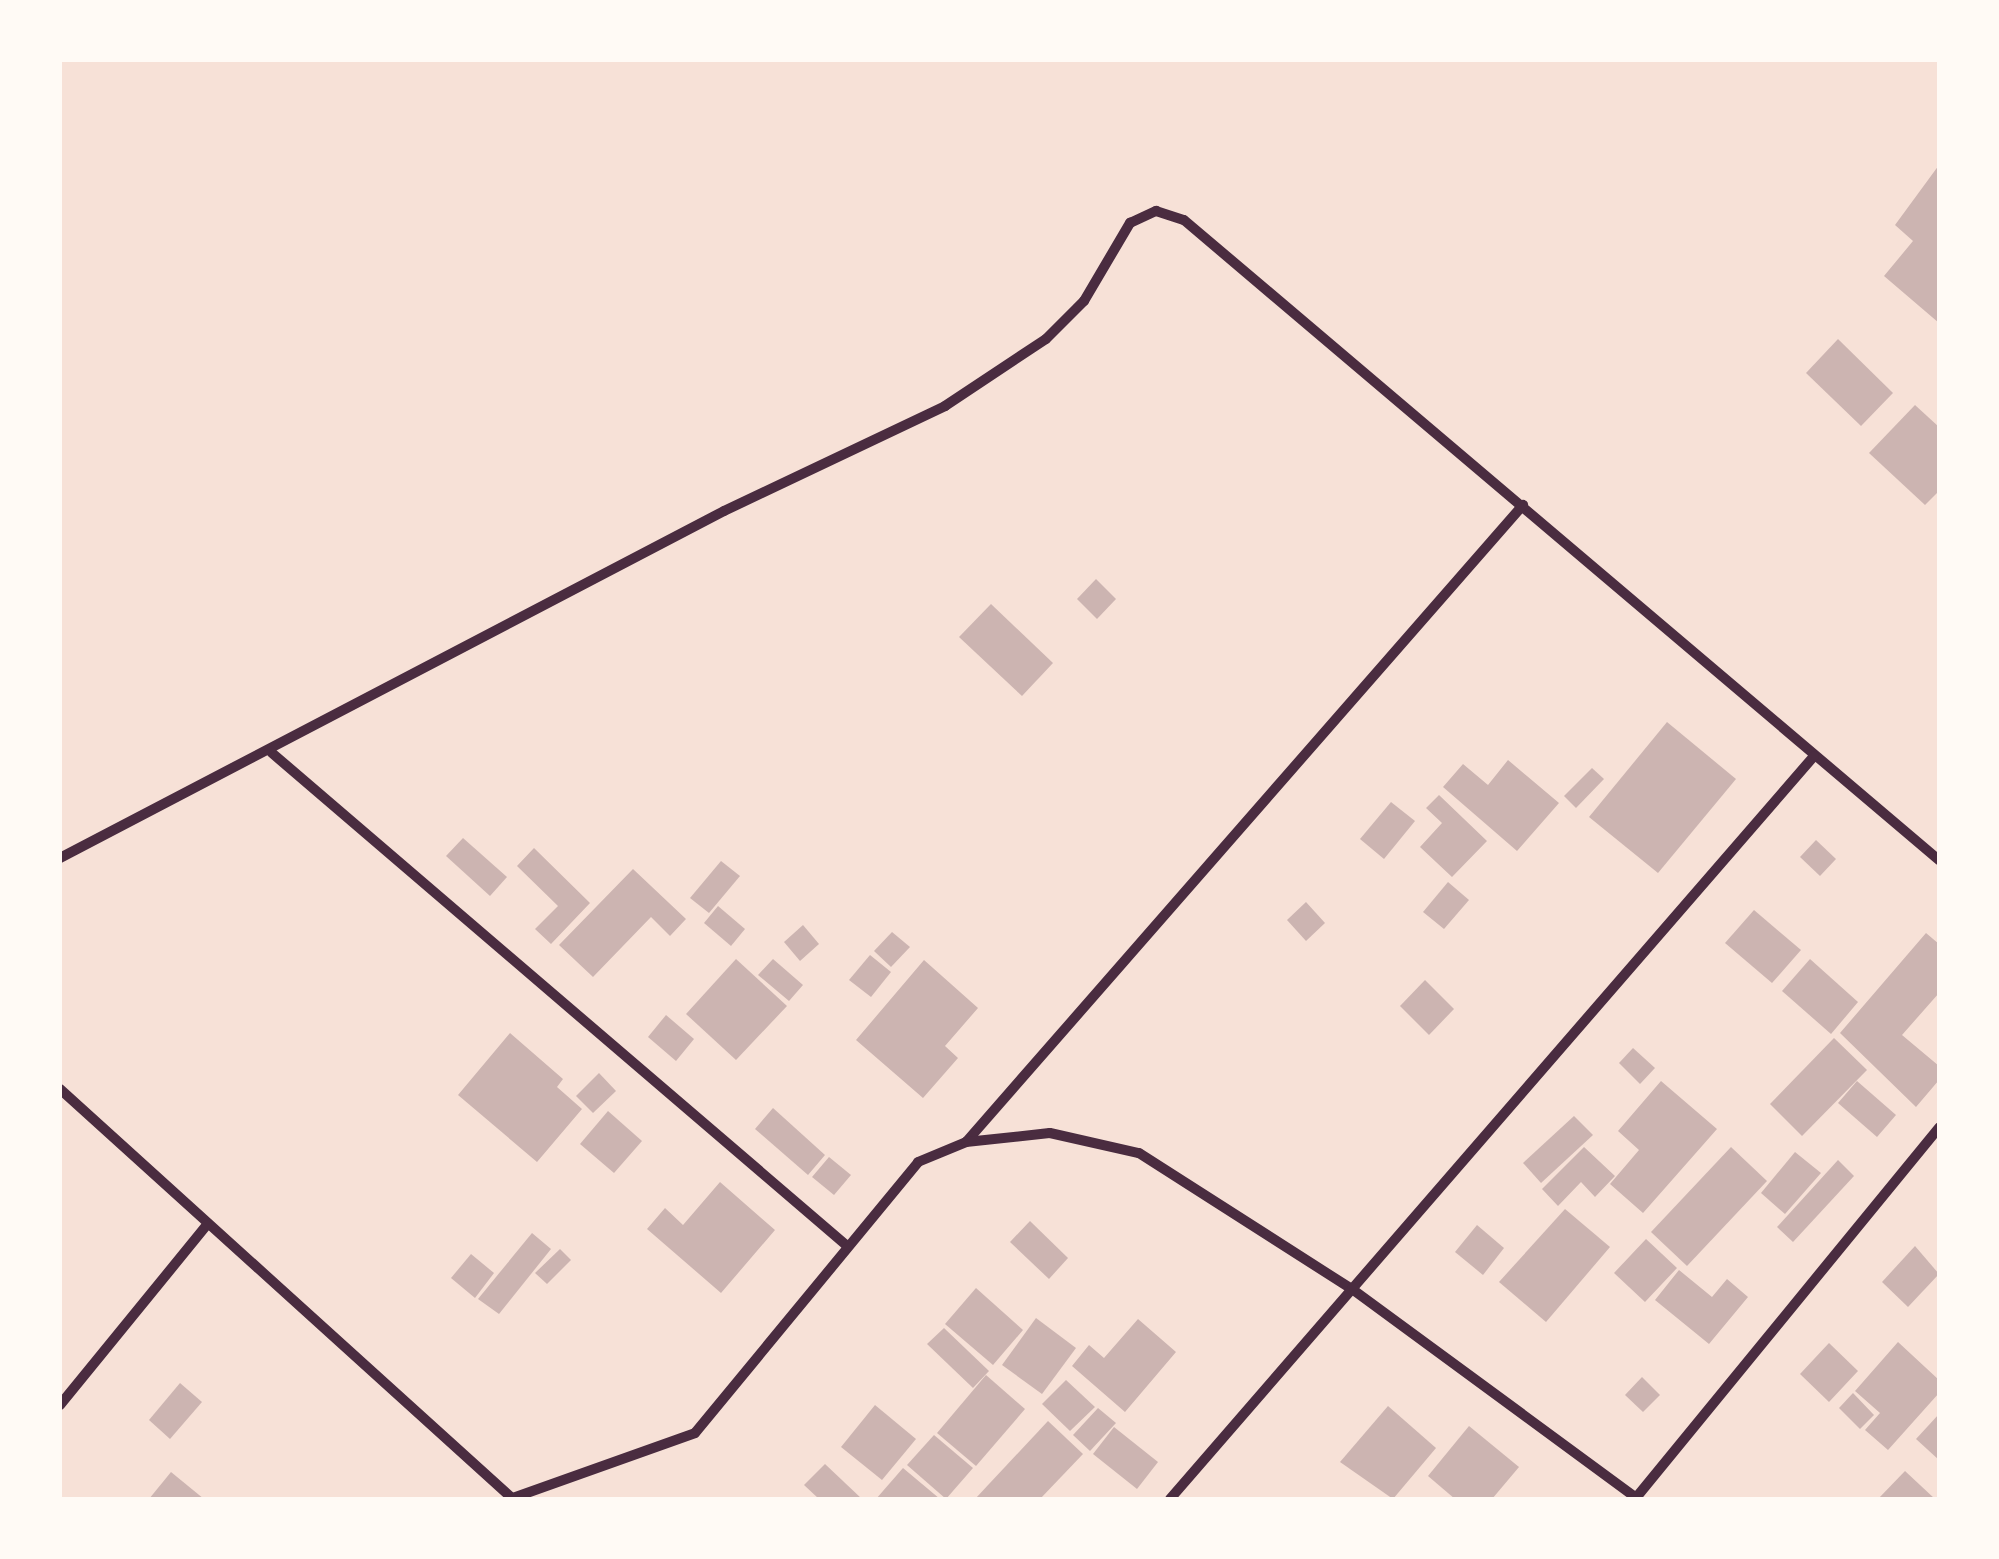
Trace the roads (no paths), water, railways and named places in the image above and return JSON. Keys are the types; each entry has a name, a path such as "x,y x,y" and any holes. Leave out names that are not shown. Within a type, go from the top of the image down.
{"street":[{"path":"60,858 272,752 724,511 945,406 1046,339 1084,301 1130,223 1156,210 1184,220 1939,860"},
{"path":"966,1142 1523,505"},
{"path":"272,752 846,1244"},
{"path":"1170,1499 1814,756"},
{"path":"60,1089 512,1499 695,1432 846,1244 918,1162 966,1142 1050,1134 1138,1153 1352,1289 1636,1499 1939,1128"},
{"path":"60,1405 206,1224"}]}
